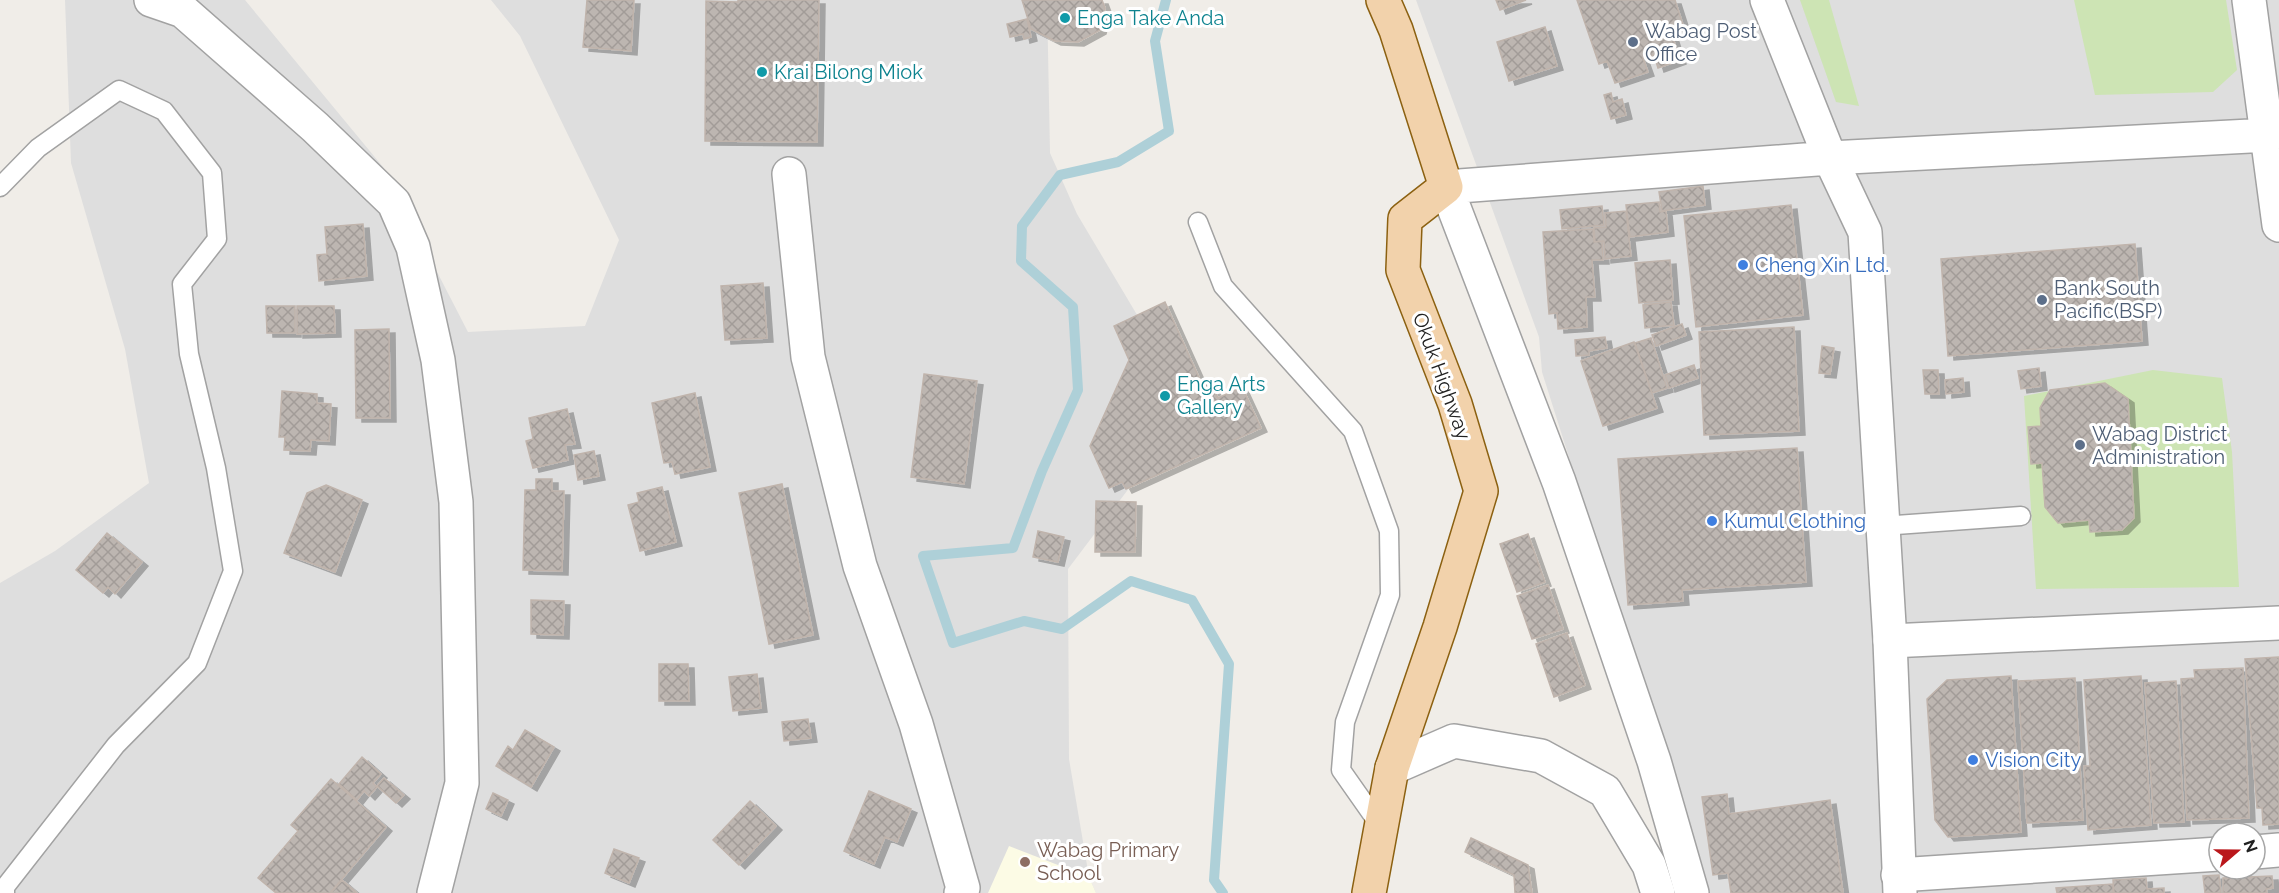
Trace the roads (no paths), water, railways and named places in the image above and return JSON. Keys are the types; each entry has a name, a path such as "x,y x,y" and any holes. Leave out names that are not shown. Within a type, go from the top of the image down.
{"main road":[{"path":"1383,0 1396,30 1446,187"},
{"name":"Okuk Highway","path":"1369,893 1392,768 1440,627 1481,491 1455,404 1403,270 1405,219 1446,187"}],"street":[{"path":"152,0 183,11 315,127 394,203 413,247 438,360 456,502 462,783 434,893"},
{"path":"1767,0 1830,158 1865,232 1890,641 1899,884 2207,855"},
{"path":"2249,0 2269,135 2279,225"},
{"path":"1692,893 1654,761 1559,482 1446,187 1830,158 2269,135"},
{"path":"789,174 808,357 860,566 916,724 963,888 961,893"},
{"path":"1890,641 2279,623"},
{"path":"1392,768 1454,741 1541,756 1605,791 1649,865 1658,893"}],"lane":[{"path":"0,187 38,148 119,90 164,111 212,173 217,239 182,284 189,354 216,468 233,571 197,663 116,745 3,890"},
{"path":"1198,222 1223,286 1353,431 1389,531 1390,595 1345,722 1341,770 1382,829"},
{"path":"1882,526 2021,516"}],"waterway":[{"path":"1166,0 1155,41 1169,131 1118,162 1060,175 1022,226 1021,261 1073,307 1078,390 1042,471 1013,548 923,556 953,643 1024,621 1062,629 1131,581 1192,600 1229,664 1214,880 1223,893"}],"place":[{"name":"Enga Take Anda","path":"1065,18"},
{"name":"Wabag Post Office","path":"1633,42"},
{"name":"Krai Bilong Miok","path":"762,72"},
{"name":"Cheng Xin Ltd.","path":"1743,265"},
{"name":"Bank South Pacific(BSP)","path":"2042,300"},
{"name":"Enga Arts Gallery","path":"1165,396"},
{"name":"Wabag District Administration","path":"2080,445"},
{"name":"Kumul Clothing","path":"1712,521"},
{"name":"Vision City","path":"1973,760"},
{"name":"Wabag Primary School","path":"1025,862"}]}
